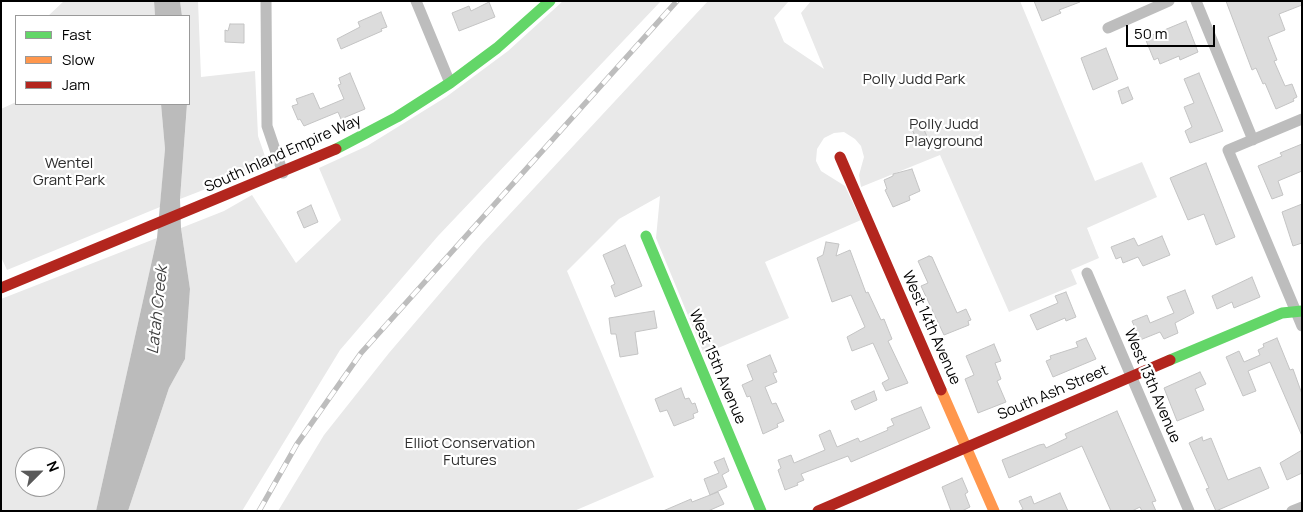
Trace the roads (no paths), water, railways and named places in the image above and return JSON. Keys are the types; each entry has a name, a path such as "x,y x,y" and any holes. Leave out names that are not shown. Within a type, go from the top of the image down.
{"street":[{"path":"266,1 267,126 283,173"},
{"path":"416,1 450,83"},
{"name":"South Inland Empire Way","path":"1,288 224,198 360,138 403,114 450,83 514,34 550,1"},
{"path":"1108,28 1169,1"},
{"path":"1196,1 1253,140"},
{"path":"1302,119 1228,150 1299,312 1302,326"},
{"name":"West 14th Avenue","path":"840,157 994,511"},
{"name":"West 15th Avenue","path":"646,236 761,511"},
{"name":"West 13th Avenue","path":"1087,273 1190,511"},
{"name":"South Ash Street","path":"818,511 966,446 1282,313 1299,312"},
{"path":"1292,511 1302,507"}],"water":[{"path":"154,1 180,1 182,15 155,15"},
{"name":"Latah Creek","path":"161,105 187,105 180,199 181,228 190,289 185,359 169,388 128,511 96,511 157,238 165,149"}],"railway":[{"path":"259,511 297,444 361,353 677,1"}],"park label":[{"name":"Polly Judd Park","path":"914,80"},
{"name":"Polly Judd Playground","path":"944,134"},
{"name":"Wentel Grant Park","path":"69,172"},
{"name":"Elliot Conservation Futures","path":"470,452"}]}
